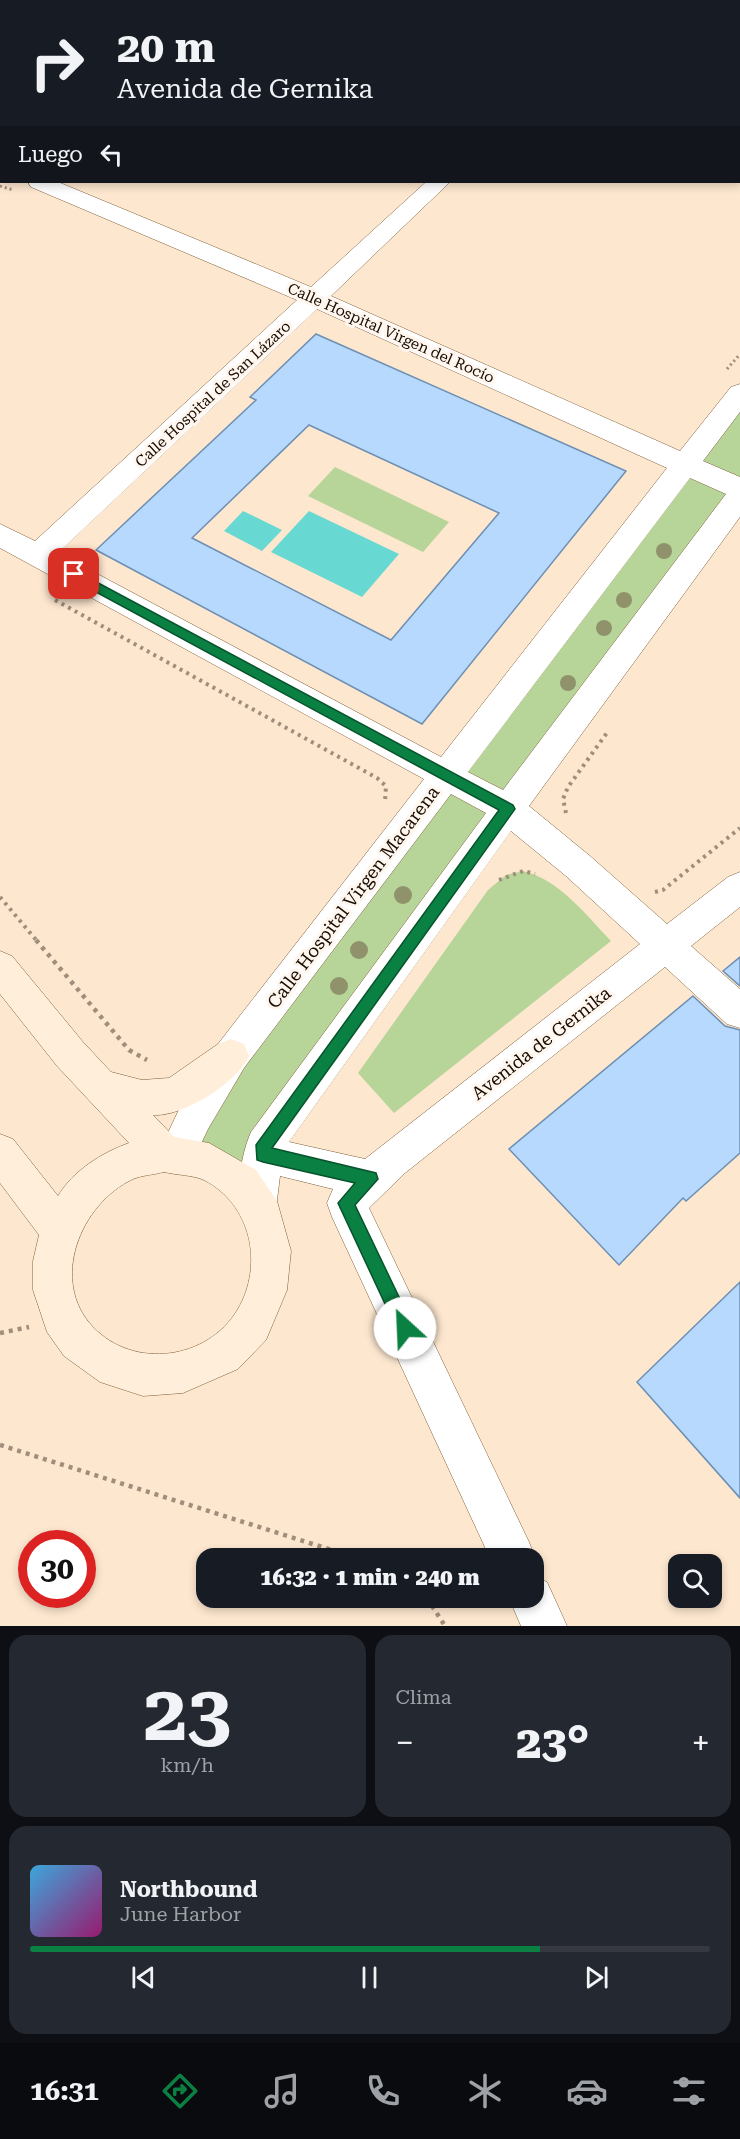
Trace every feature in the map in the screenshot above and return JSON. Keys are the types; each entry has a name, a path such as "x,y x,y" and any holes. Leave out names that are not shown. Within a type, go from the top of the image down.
{"main road":[{"path":"0,968 99,1086 170,1154"},
{"path":"99,1086 144,1100 171,1097 193,1085 231,1056"},
{"path":"0,1152 59,1229"},
{"path":"170,1154 208,1160 236,1176 258,1200 272,1234 273,1273 260,1312 235,1345 200,1367 160,1377 120,1371 86,1352 63,1321 53,1292 52,1262 59,1229 84,1193 121,1165 170,1154"}],"street":[{"name":"Calle Hospital Virgen del Rocío","path":"41,183 316,299 740,489"},
{"name":"Calle Hospital de San Lázaro","path":"39,555 438,183"},
{"name":"Calle Hospital Virgen Macarena","path":"170,1154 231,1056 684,463 733,382"},
{"path":"258,1200 264,1145 508,809 740,496"},
{"path":"0,535 447,774 508,809 578,866 740,1012"},
{"name":"Avenida de Gernika","path":"358,1191 740,887"},
{"path":"263,1154 358,1191 509,1548"},
{"path":"536,1608 544,1626"}],"path":[{"path":"0,186 15,191"},
{"path":"733,382 740,354"},
{"path":"68,608 377,778 386,786 386,800 380,807"},
{"path":"570,821 563,799 589,758"},
{"path":"650,891 663,890 740,828"},
{"path":"0,897 129,1050 144,1060 153,1060"},
{"path":"0,1445 325,1548"},
{"path":"433,1608 445,1626"}],"green space":[{"path":"740,393 740,496 264,1145 258,1200 177,1154"},
{"path":"335,467 449,522 423,552 308,496"},
{"path":"523,871 561,890 611,941 394,1113 358,1073 488,890 506,875"}],"water":[{"path":"243,511 282,530 262,551 224,531"},
{"path":"309,511 399,554 362,597 271,552"}],"building":[{"path":"316,334 626,471 422,724 96,550 256,400 250,397","holes":["309,425 499,513 391,640 192,538"]},
{"path":"740,957 740,986 723,971"},
{"path":"693,996 725,1026 740,1030 740,1153 686,1201 683,1198 619,1265 509,1149"},
{"path":"740,1282 740,1498 637,1382"}],"route":[{"path":"74,574 508,809 264,1145 263,1154 370,1179 346,1203 405,1328"}]}
